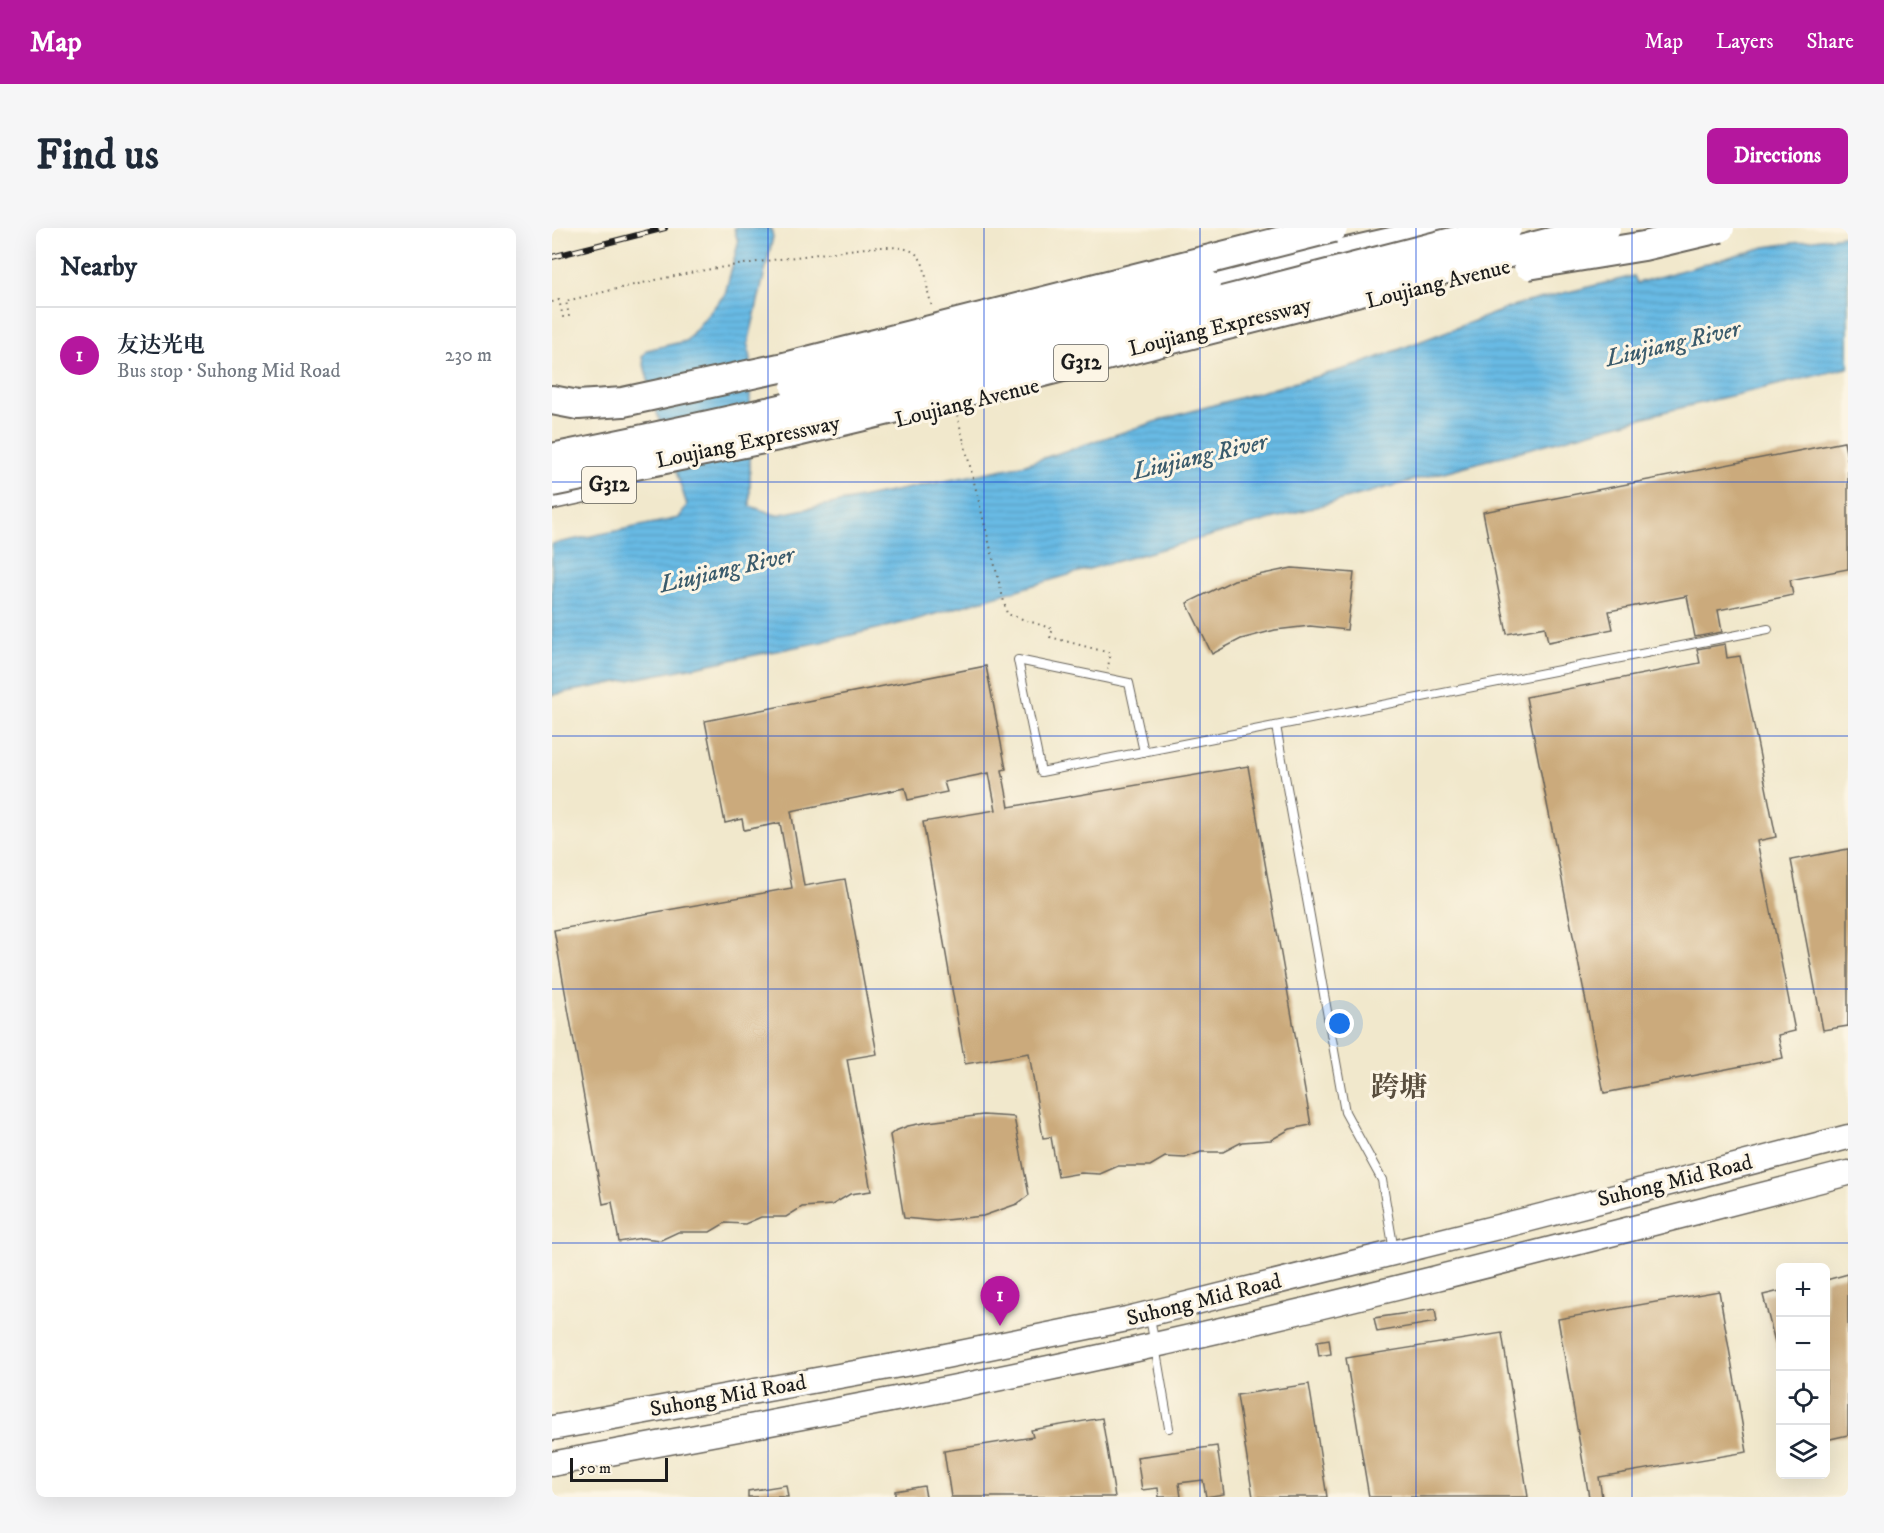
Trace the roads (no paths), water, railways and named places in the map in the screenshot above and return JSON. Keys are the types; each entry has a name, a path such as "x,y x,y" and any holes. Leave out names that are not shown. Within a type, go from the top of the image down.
{"highway":[{"path":"552,400 587,405 657,396 780,368 1333,228"},
{"path":"552,445 601,429 783,390 966,341 1453,228"},
{"name":"Loujiang Expressway","path":"552,458 787,408 949,369 1507,228"},
{"name":"Loujiang Expressway","path":"552,482 794,433 977,389 1606,228"},
{"path":"1343,295 1644,246 1720,228"}],"main road":[{"name":"G312","path":"552,445 755,404 969,354 1460,228"},
{"name":"Loujiang Avenue","path":"552,497 819,441 1658,228"},
{"name":"Suhong Mid Road","path":"552,1428 904,1364 1149,1314 1848,1137"},
{"name":"Suhong Mid Road","path":"552,1464 929,1394 1154,1345 1406,1286 1848,1173"}],"lane":[{"path":"1144,752 1130,683 1018,660 1041,772 1144,752 1768,629"},
{"path":"1276,726 1345,1112 1382,1180 1394,1252"},
{"path":"1149,1314 1169,1428"}],"water":[{"name":"Liujiang River","path":"734,228 771,228 773,237 748,344 750,506 776,515 1019,466 1167,418 1358,365 1519,304 1634,276 1637,283 1765,247 1848,235 1848,368 1667,411 1103,565 911,621 821,642 552,695 552,544 679,518 687,505 655,407 642,357 647,350 686,341 725,294 738,242"}],"railway":[{"path":"552,257 665,228"}],"place":[{"name":"友达光电","path":"1000,1326"}],"district":[{"name":"跨塘","path":"1399,1087"}]}
